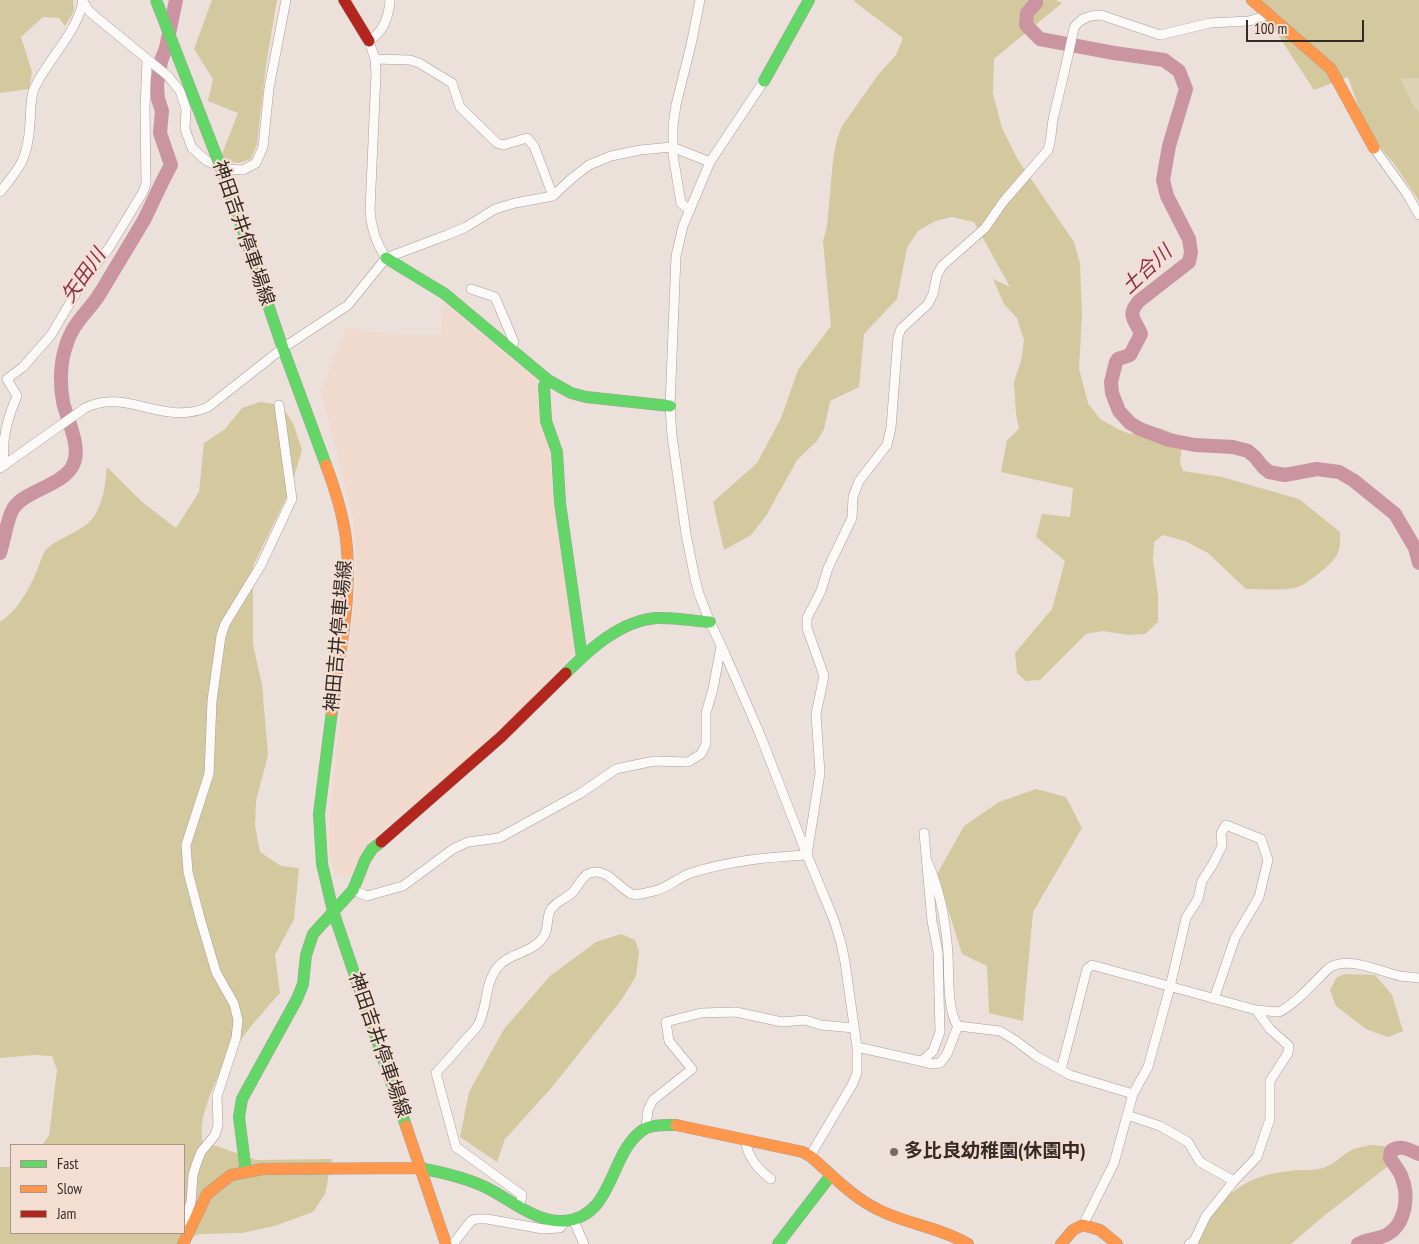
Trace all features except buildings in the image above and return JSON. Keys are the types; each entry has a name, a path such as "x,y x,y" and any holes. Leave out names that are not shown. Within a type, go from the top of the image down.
{"street":[{"name":"神田吉井停車場線","path":"156,0 228,186 283,348 328,470 339,507 346,539 348,573 345,612 319,814 322,864 334,912 419,1168 445,1240"},
{"path":"83,1 89,11 168,76 180,92 186,109 185,129 192,148 207,161 224,169 243,170 256,163 263,147 268,88 286,0"},
{"path":"344,0 369,40 376,59 370,210 371,222 377,243 386,258 445,294 548,380 571,393 586,397 670,406"},
{"path":"369,40 377,36 384,24 390,0"},
{"path":"689,210 681,203 672,147 676,105 700,0"},
{"path":"809,0 764,81 710,162 683,226 676,256 670,406 672,436 693,570 710,622 759,732 806,855 834,920 845,962 857,1047 857,1073 852,1085 810,1156"},
{"path":"1252,0 1331,69 1340,82 1363,132 1419,215"},
{"path":"0,192 18,171 24,159 29,142 31,103 34,89 79,16 83,1"},
{"path":"806,855 820,774 816,714 824,676 807,628 807,618 821,591 828,568 852,518 853,497 859,481 887,445 891,428 898,337 901,329 928,304 933,294 937,275 942,266 985,228 1003,202 1048,150 1074,28 1084,18 1101,15 1160,34 1210,23 1249,21 1268,15"},
{"path":"376,59 410,60 452,83 460,108 496,143 503,145 527,138 534,146 553,196"},
{"path":"151,62 145,108 146,184 109,248 83,281 51,335 23,367 7,379 16,396 1,435 3,466 85,408 101,401 120,402 173,413 196,412 208,407 283,348 348,304 386,258 466,227 495,209 553,196 589,164 611,156 640,150 672,147 710,162"},
{"path":"471,289 495,297 514,342 510,349"},
{"path":"548,380 544,386 546,421 557,452 560,503 582,657"},
{"path":"186,1226 191,1202 193,1174 201,1152 215,1135 218,1125 217,1096 236,1038 238,1020 234,1004 216,972 188,872 186,845 209,774 212,701 221,636 235,607 261,565 292,498 279,405"},
{"path":"246,1172 239,1117 242,1099 297,999 303,984 306,955 311,939 353,890 365,860 372,849 501,737 582,657 615,632 644,620 670,618 710,622"},
{"path":"353,890 367,896 402,886 453,848 468,842 499,838 580,793 616,768 654,761 688,762 701,754 706,744 706,713 713,689 721,646"},
{"path":"1083,1225 1114,1163 1133,1094 1148,1066 1170,988 1186,918 1198,899 1202,881 1222,846 1221,832 1226,825 1261,839 1268,860 1259,897 1235,938 1214,999"},
{"path":"922,1061 933,1051 940,1032 938,952 932,920 924,833"},
{"path":"520,1206 522,1195 456,1147 436,1074 478,1026 483,1013 488,985 497,968 510,957 528,951 536,944 545,934 550,911 556,904 572,893 587,873 598,871 610,877 633,894 641,894 663,889 675,880 721,865 766,857 806,855"},
{"path":"927,861 932,872 944,922 949,987 954,1021 958,1026 1000,1031 1036,1056 1070,1075 1133,1094"},
{"path":"1061,1070 1087,969 1092,965 1122,972 1170,988 1256,1010 1278,1012 1283,1010 1329,968 1336,964 1353,963 1400,976 1419,978"},
{"path":"1189,1244 1194,1241 1206,1216 1234,1181 1257,1157 1270,1118 1270,1081 1288,1052 1289,1046 1270,1029 1256,1010"},
{"path":"646,1128 648,1110 653,1100 692,1069 669,1041 666,1022 701,1013 736,1012 782,1022 805,1020 821,1025 854,1028"},
{"path":"857,1047 932,1064 940,1063 947,1054 958,1026"},
{"path":"1127,1116 1160,1126 1188,1142 1200,1162 1234,1181"},
{"path":"186,1226 207,1194 219,1183 231,1175 263,1169 419,1168 483,1186 538,1217 550,1220 569,1220 582,1216 597,1205 610,1185 627,1148 646,1128 675,1125 803,1152 875,1209 957,1236 968,1244"},
{"path":"745,1140 748,1154 763,1173 771,1179"},
{"path":"778,1244 831,1174"},
{"path":"452,1244 471,1221 476,1219 487,1219 543,1229 560,1228 569,1220"},
{"path":"569,1220 584,1244"},
{"path":"1061,1244 1070,1232 1083,1225 1106,1232 1117,1244"}],"shaded area":[{"path":"0,0 73,0 74,11 65,26 59,18 43,17 21,37 32,72 29,89 0,93"},
{"path":"212,0 277,0 266,65 257,144 251,159 239,163 224,161 222,154 238,113 208,101 213,79 194,49"},
{"path":"854,0 1056,0 1062,3 994,59 993,94 1002,128 1018,160 1074,242 1080,263 1082,315 1079,369 1088,403 1100,419 1130,434 1160,428 1177,435 1182,446 1180,462 1183,471 1222,477 1299,499 1340,532 1340,545 1337,555 1318,574 1298,587 1246,589 1208,553 1185,541 1163,535 1154,542 1153,560 1158,595 1158,622 1145,634 1128,635 1103,631 1086,634 1040,680 1026,681 1017,673 1015,653 1052,609 1065,561 1036,537 1042,514 1070,517 1073,488 1001,472 1007,440 1019,429 1014,382 1021,361 1024,340 1017,318 1004,304 993,279 1010,287 974,222 952,217 935,221 918,231 907,248 897,299 864,334 859,387 830,401 824,429 817,441 797,460 766,516 751,535 724,550 713,502 757,463 781,418 798,370 831,326 823,242 827,226 833,160 837,139 842,126 878,75 896,55 903,38"},
{"path":"1255,0 1419,0 1419,78 1401,79 1412,103 1419,113 1419,201 1395,165 1368,133 1348,77 1314,90"},
{"path":"1419,78 1419,113 1412,103 1401,79"},
{"path":"444,303 535,378 537,382 539,422 550,454 553,502 575,652 499,733 371,840 363,849 350,877 334,874 330,854 329,831 356,584 356,550 353,518 321,391 346,328 401,335 440,335"},
{"path":"260,402 281,405 293,423 302,450 290,490 253,566 253,645 262,684 268,755 256,801 255,826 260,852 281,866 299,868 294,919 275,955 280,993 245,1034 216,1080 203,1117 202,1141 256,1160 332,1159 325,1194 313,1212 274,1226 242,1233 200,1234 185,1239 178,1244 0,1244 0,1167 10,1167 10,1234 185,1234 185,1144 43,1144 49,1136 57,1070 52,1056 34,1055 0,1058 0,622 12,612 26,594 45,551 87,524 97,512 102,498 107,467 142,502 176,528 199,492 204,443 225,429 242,408"},
{"path":"1036,789 1066,797 1082,828 1033,912 1023,1021 989,1013 987,966 962,954 937,874 964,826 999,802"},
{"path":"621,934 635,940 639,952 636,976 622,999 553,1086 505,1139 497,1162 460,1137 469,1092 504,1029 550,976 596,942"},
{"path":"1345,974 1375,975 1392,995 1403,1031 1388,1037 1366,1029 1336,1006 1330,990 1337,977"},
{"path":"1370,1145 1384,1146 1392,1155 1387,1167 1291,1244 1195,1244 1221,1203 1243,1185 1256,1178 1271,1174 1323,1168 1350,1151"}],"waterway":[{"name":"矢田川","path":"0,553 13,509 25,497 61,478 73,465 76,450 75,442 63,402 61,382 61,369 65,349 76,325 101,292 139,229 171,165 160,133 162,111 158,99 157,85 176,0"},
{"name":"土合川","path":"1036,0 1036,3 1027,13 1026,25 1040,39 1164,60 1179,71 1186,89 1169,146 1163,180 1167,196 1189,239 1191,252 1189,262 1139,301 1133,310 1133,318 1141,334 1130,355 1118,359 1116,362 1111,382 1112,393 1119,411 1130,423 1140,429 1169,440 1195,445 1233,447 1248,451 1269,472 1285,475 1317,469 1339,472 1353,480 1395,514 1415,548 1419,563"},
{"name":"土合川","path":"1358,1244 1388,1234 1399,1223 1402,1216 1405,1201 1404,1185 1400,1173 1390,1158 1391,1151 1402,1148 1419,1154"}],"traffic: fast":[{"path":"156,0 228,186"},
{"path":"764,81 809,0"},
{"path":"228,186 281,343 326,465"},
{"path":"386,258 445,294 548,380 571,393 586,397 670,406"},
{"path":"548,380 544,386 546,421 557,452 560,503 582,657"},
{"path":"566,673 606,638 630,624 656,618 710,622"},
{"path":"332,711 319,814 322,864 333,911 406,1126"},
{"path":"246,1172 239,1117 242,1099 297,999 303,984 306,955 313,934 353,890 365,860 372,849 381,842"},
{"path":"419,1168 469,1180 533,1214 553,1221 564,1221 581,1217 593,1208 603,1196 624,1151 634,1138 646,1128 676,1125"},
{"path":"778,1244 831,1175"}],"traffic: slow":[{"path":"1252,0 1331,69 1374,148"},
{"path":"326,465 343,521 348,560 344,625 332,711"},
{"path":"676,1125 803,1152 850,1192 868,1204 888,1214 946,1233 968,1244"},
{"path":"406,1126 446,1244"},
{"path":"183,1244 207,1194 231,1175 263,1169 419,1168"},
{"path":"1061,1244 1073,1230 1083,1225 1100,1230 1117,1244"}],"traffic: jam":[{"path":"344,0 369,41"},
{"path":"381,842 501,737 566,673"}],"place":[{"name":"多比良幼稚園(休園中)","path":"894,1152"}]}
